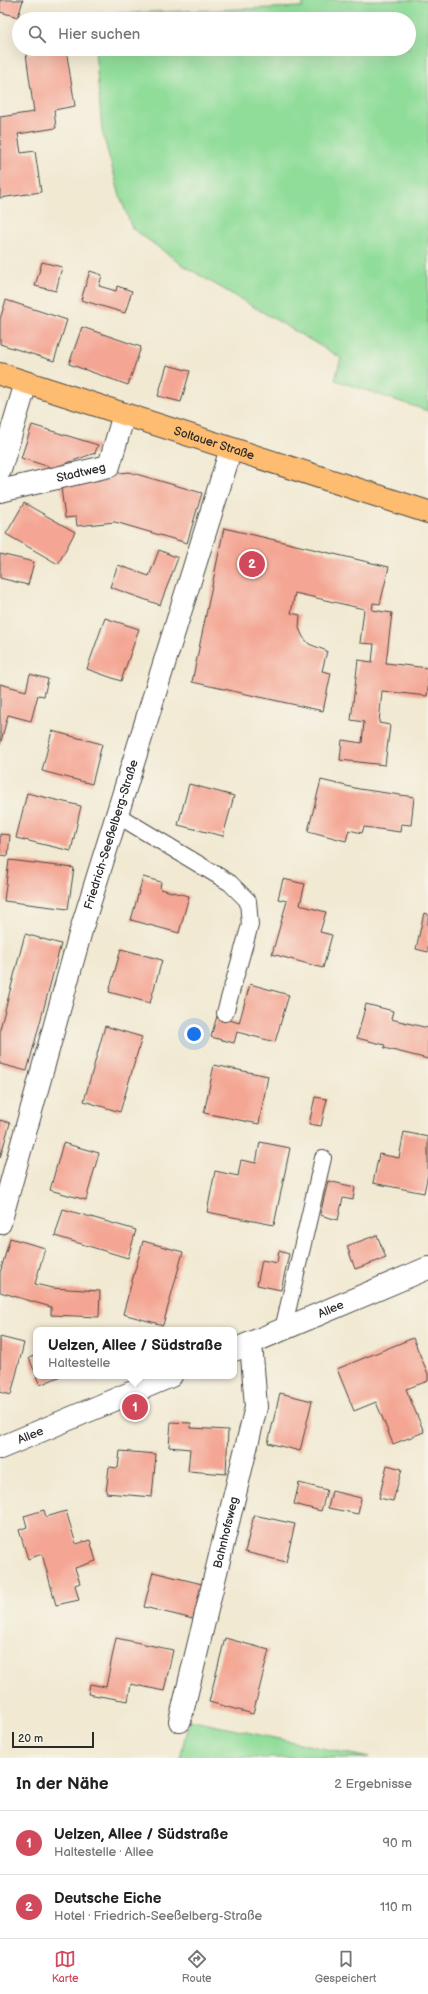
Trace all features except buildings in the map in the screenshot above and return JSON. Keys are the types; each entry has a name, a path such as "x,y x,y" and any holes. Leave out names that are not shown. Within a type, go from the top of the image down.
{"main road":[{"name":"Soltauer Straße","path":"0,374 428,512"}],"street":[{"path":"0,470 26,383"},
{"name":"Stadtweg","path":"0,491 109,466 124,414"},
{"name":"Friedrich-Seeßelberg-Straße","path":"0,1224 82,927 231,449"},
{"name":"Allee","path":"242,1346 428,1268"},
{"name":"Bahnhofsweg","path":"180,1721 256,1407 242,1346"},
{"name":"Allee","path":"0,1448 164,1379"}],"lane":[{"path":"117,815 230,883 248,901 250,925 225,1013"},
{"path":"283,1329 323,1158"}],"green space":[{"path":"304,0 428,0 428,411 335,380 341,358 184,266 132,228 120,196 102,131 96,56 416,56 416,12 152,12 302,7"},
{"path":"189,1720 369,1758 180,1758"}],"place":[{"name":"Deutsche Eiche","path":"252,564"},
{"name":"Uelzen, Allee / Südstraße","path":"135,1407"}]}
